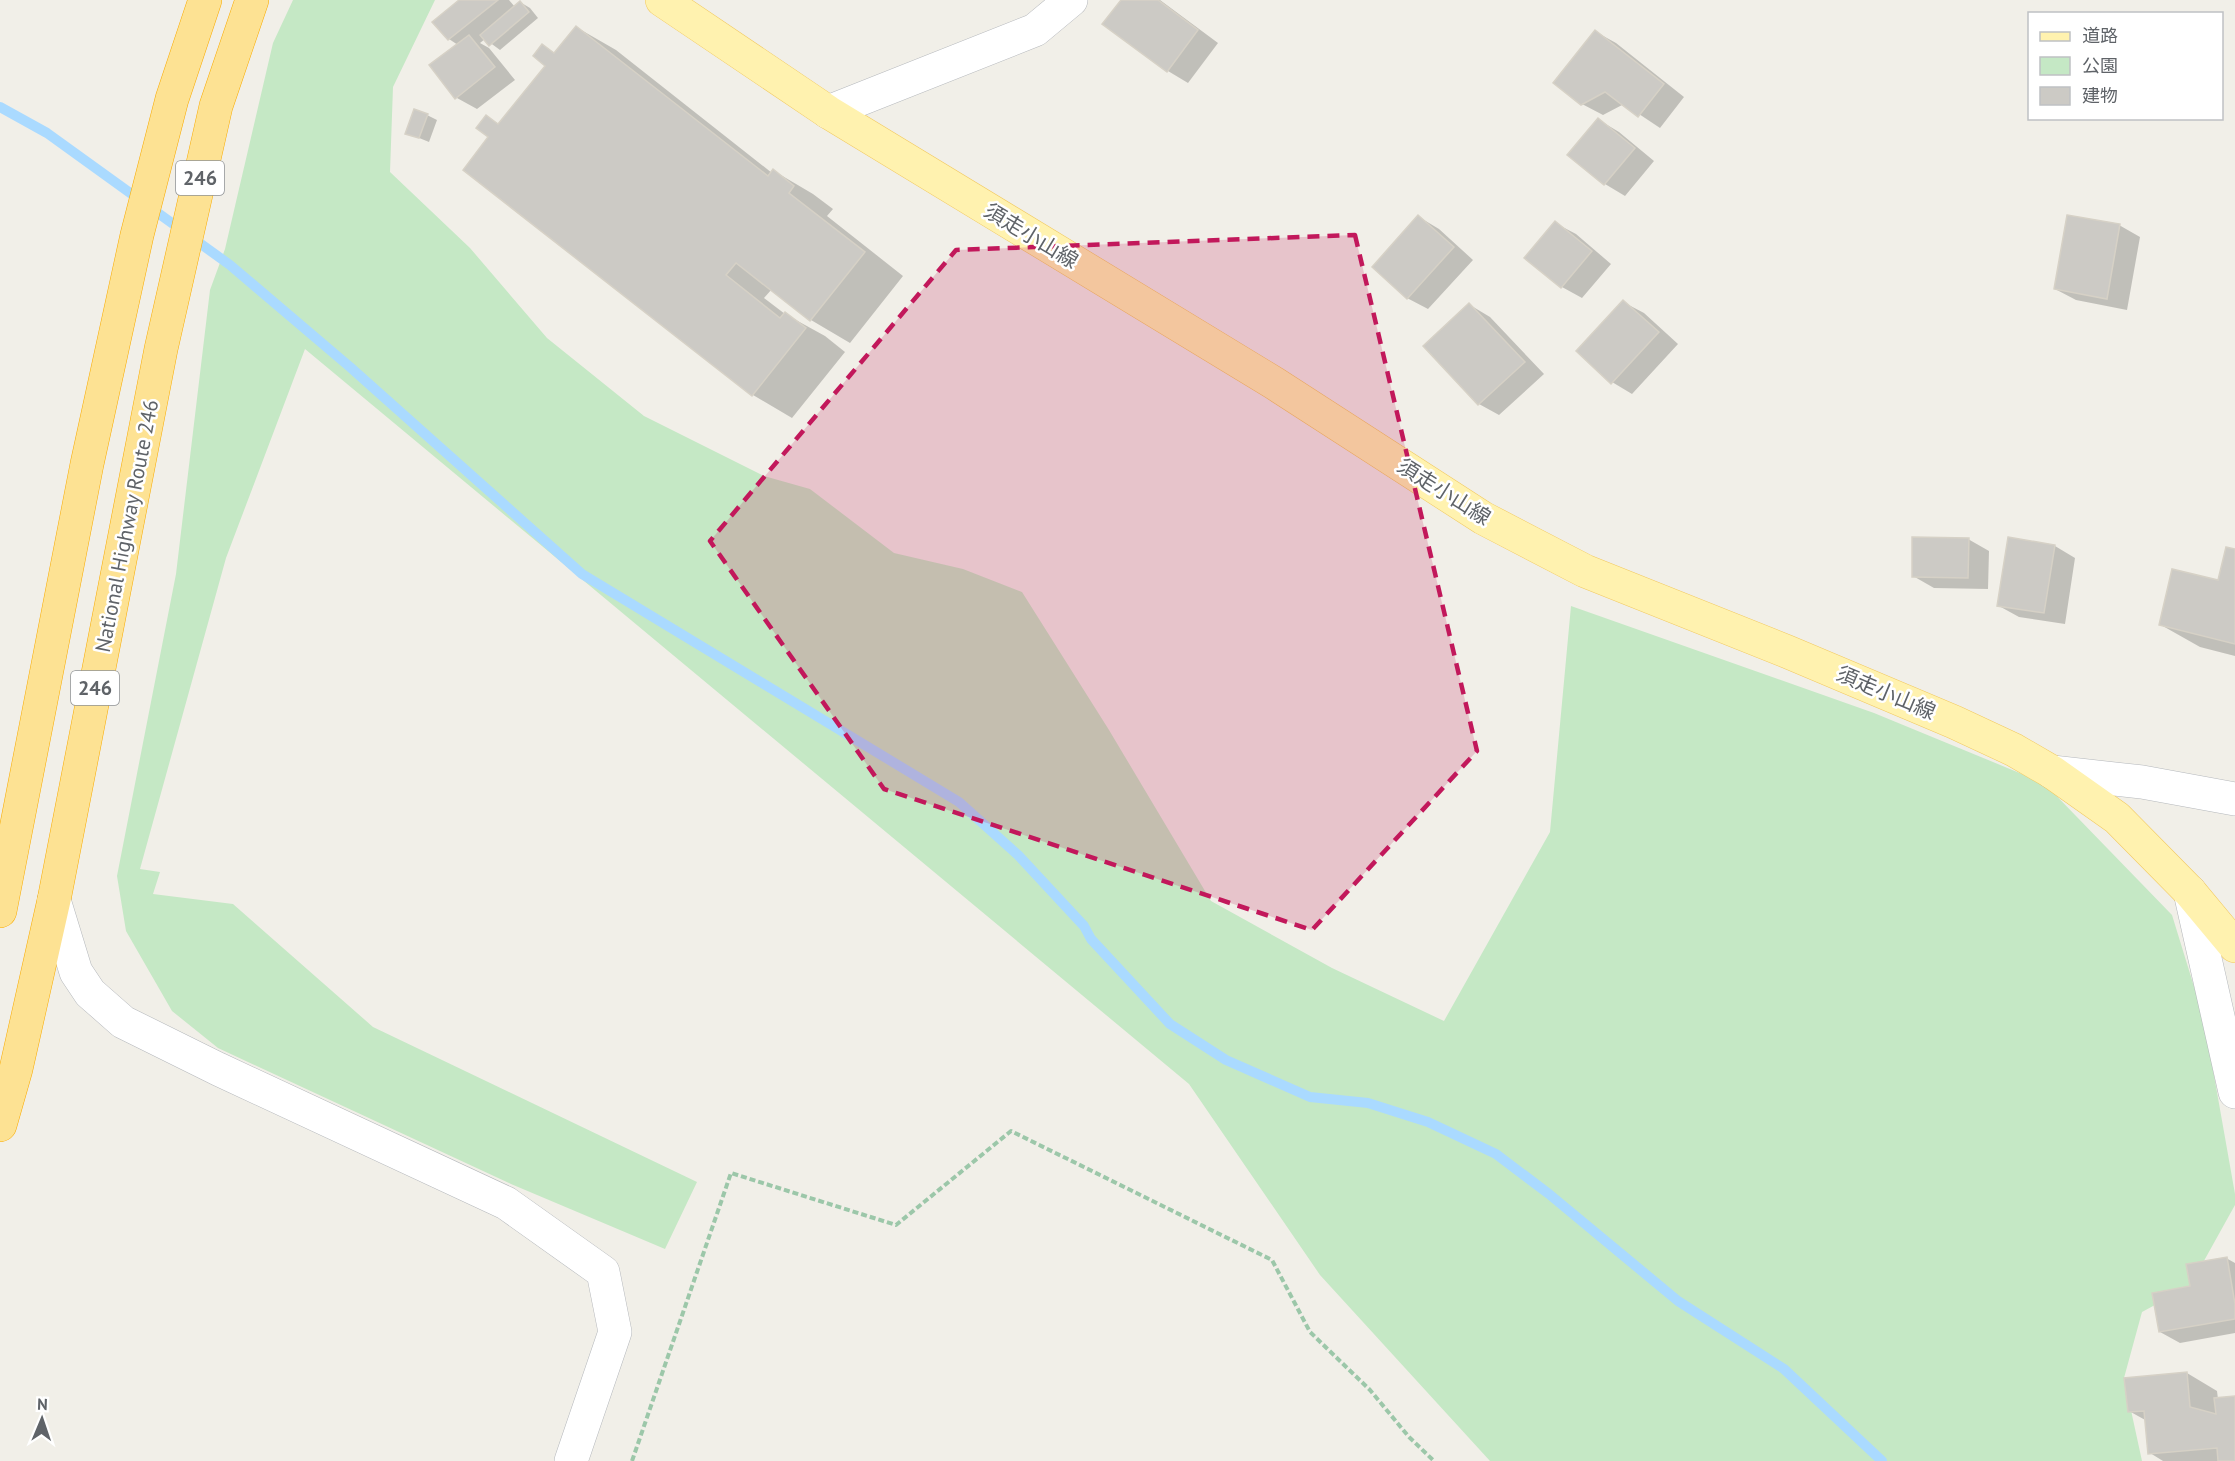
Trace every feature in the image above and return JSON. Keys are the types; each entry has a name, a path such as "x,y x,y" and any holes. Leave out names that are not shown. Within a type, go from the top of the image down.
{"highway":[{"name":"246","path":"0,911 6,855 136,235 172,99 205,0"},
{"name":"National Highway Route 246","path":"0,1125 16,1069 54,900 161,349 216,106 252,0"}],"main road":[{"name":"須走小山線","path":"662,0 828,112 1274,383 1483,518 1586,571 1944,717 2014,750 2052,772 2117,818 2190,892 2235,946"}],"street":[{"path":"828,112 1035,30 1071,0"},
{"path":"2052,772 2142,782 2235,800"},
{"path":"2190,892 2235,1092"},
{"path":"54,900 76,972 90,993 123,1022 506,1203 603,1272 615,1332 571,1461"}],"path":[{"path":"632,1461 731,1173 896,1225 1011,1131 1272,1260 1310,1332 1370,1390 1434,1461"}],"highlighted area":[{"path":"1355,235 1477,751 1312,930 884,789 710,541 956,250"}],"green space":[{"path":"293,0 435,0 393,87 390,172 470,248 547,338 644,416 764,476 810,489 894,553 963,569 1022,592 1109,730 1211,901 1332,968 1444,1021 1550,832 1571,606 1874,713 2044,783 2172,915 2204,1019 2235,1194 2235,1205 2190,1286 2142,1312 2124,1378 2142,1461 1490,1461 1320,1275 1189,1084 305,349 226,558 140,869 160,872 153,894 233,904 373,1027 697,1182 665,1249 511,1184 218,1048 172,1011 126,931 117,876 176,574 210,290 225,249 273,43"}],"building":[{"path":"459,0 498,0 448,40 432,22"},
{"path":"1121,0 1158,0 1198,30 1167,72 1102,24"},
{"path":"520,1 529,12 489,46 480,35"},
{"path":"576,26 768,176 773,169 794,186 789,193 865,252 810,321 736,263 726,275 780,318 785,312 806,328 752,396 463,170 488,137 476,128 486,115 498,124 545,66 533,56 542,44 554,53"},
{"path":"1595,30 1664,84 1638,117 1605,92 1581,105 1553,83"},
{"path":"469,35 495,67 455,99 429,65"},
{"path":"414,109 428,114 419,138 405,134"},
{"path":"1598,118 1635,148 1604,185 1567,155"},
{"path":"1418,215 1454,247 1407,299 1372,267"},
{"path":"2067,215 2120,224 2107,299 2054,289"},
{"path":"1555,221 1592,251 1561,288 1524,258"},
{"path":"1623,300 1659,332 1611,384 1576,351"},
{"path":"1469,303 1525,362 1478,405 1423,346"},
{"path":"1912,537 1969,538 1968,578 1912,577"},
{"path":"2008,537 2055,545 2044,613 1997,606"},
{"path":"2226,547 2235,549 2235,644 2159,625 2172,569 2218,580"},
{"path":"2227,1257 2235,1304 2235,1319 2159,1332 2152,1293 2190,1286 2186,1264"},
{"path":"2187,1372 2190,1407 2216,1414 2214,1398 2235,1396 2235,1461 2218,1461 2217,1448 2148,1454 2144,1411 2128,1412 2124,1378"}],"waterway":[{"path":"0,107 47,133 230,265 350,367 582,574 959,802 1018,855 1084,926 1091,939 1170,1024 1226,1060 1310,1097 1368,1103 1428,1122 1496,1154 1549,1194 1678,1301 1784,1369 1882,1461"}]}
